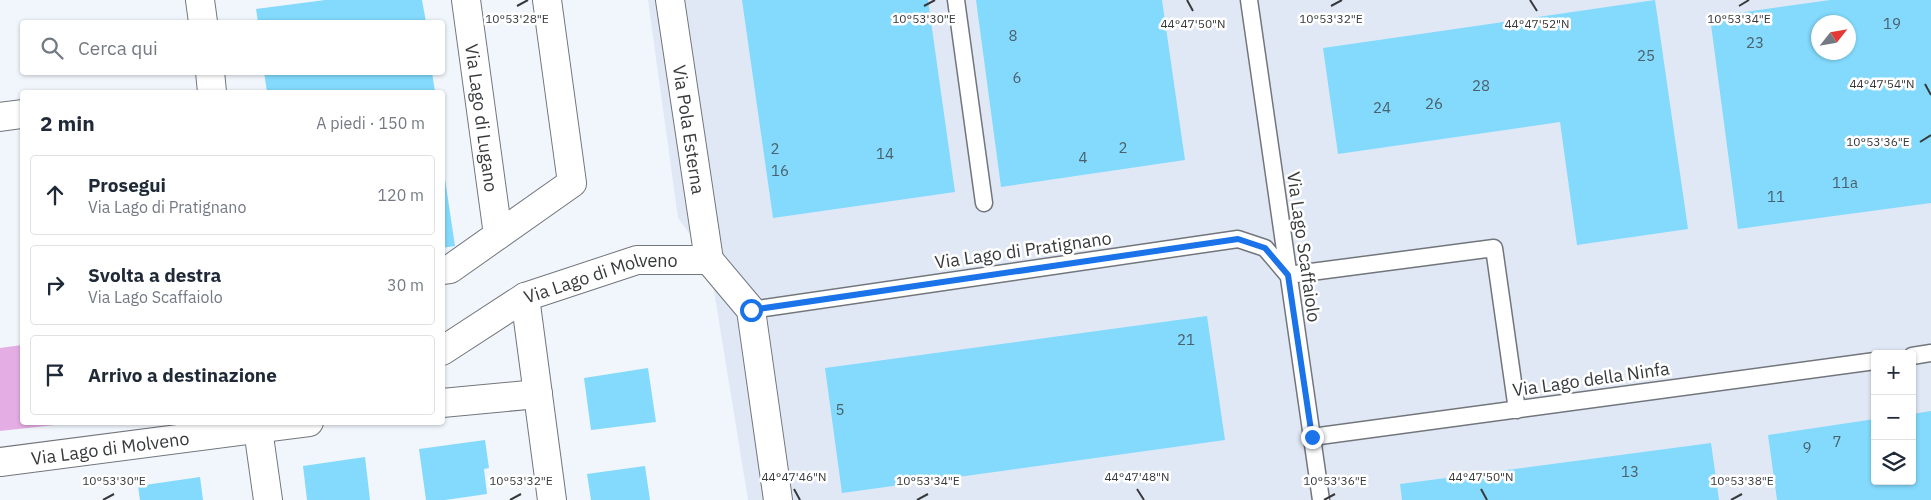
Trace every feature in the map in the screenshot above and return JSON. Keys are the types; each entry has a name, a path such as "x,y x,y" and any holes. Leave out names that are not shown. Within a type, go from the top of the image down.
{"street":[{"path":"200,0 203,20"},
{"name":"Via Lago di Lugano","path":"466,0 498,235"},
{"path":"445,270 450,269 572,183 547,0"},
{"name":"Via Pola Esterna","path":"670,0 709,260"},
{"path":"210,75 212,90"},
{"path":"0,117 20,114"},
{"name":"Via Lago di Molveno","path":"445,349 525,297 637,260 709,260"},
{"path":"709,260 751,310 778,500"},
{"path":"525,297 552,500"},
{"path":"445,403 538,394"},
{"name":"Via Lago di Molveno","path":"0,462 270,425"},
{"path":"257,426 268,500"}],"lane":[{"path":"956,0 984,203"},
{"name":"Via Lago Scaffaiolo","path":"1248,0 1321,500"},
{"name":"Via Lago di Pratignano","path":"751,310 1238,239 1265,248 1288,275"},
{"path":"1288,275 1494,248 1517,410"},
{"path":"1916,355 1931,353"},
{"name":"Via Lago della Ninfa","path":"1312,437 1871,362"}],"shaded area":[{"path":"648,0 1931,0 1931,500 748,500 709,260 678,218"},
{"path":"20,345 20,425 55,425 0,431 0,348"}],"building":[{"path":"325,0 422,0 426,20 258,20 256,9"},
{"path":"742,0 928,0 955,192 773,218"},
{"path":"976,0 1162,0 1185,160 1001,187"},
{"path":"1655,0 1688,229 1577,245 1560,122 1338,154 1323,48"},
{"path":"1830,0 1931,0 1931,203 1738,229 1710,17"},
{"path":"264,75 432,75 435,90 267,90"},
{"path":"445,179 455,246 445,248"},
{"path":"1207,316 1225,440 842,493 825,368"},
{"path":"648,368 656,422 591,430 584,378"},
{"path":"1931,411 1931,500 1777,500 1768,435 1871,420 1871,485 1916,485 1916,413"},
{"path":"485,440 489,468 484,469 487,494 445,500 426,500 419,449"},
{"path":"1711,443 1719,500 1402,500 1400,484"},
{"path":"365,457 370,500 307,500 303,466"},
{"path":"645,466 650,500 591,500 587,474"},
{"path":"200,477 203,500 140,500 138,486"}],"route":[{"path":"751,310 1238,239 1265,248 1288,275 1312,437"}]}
